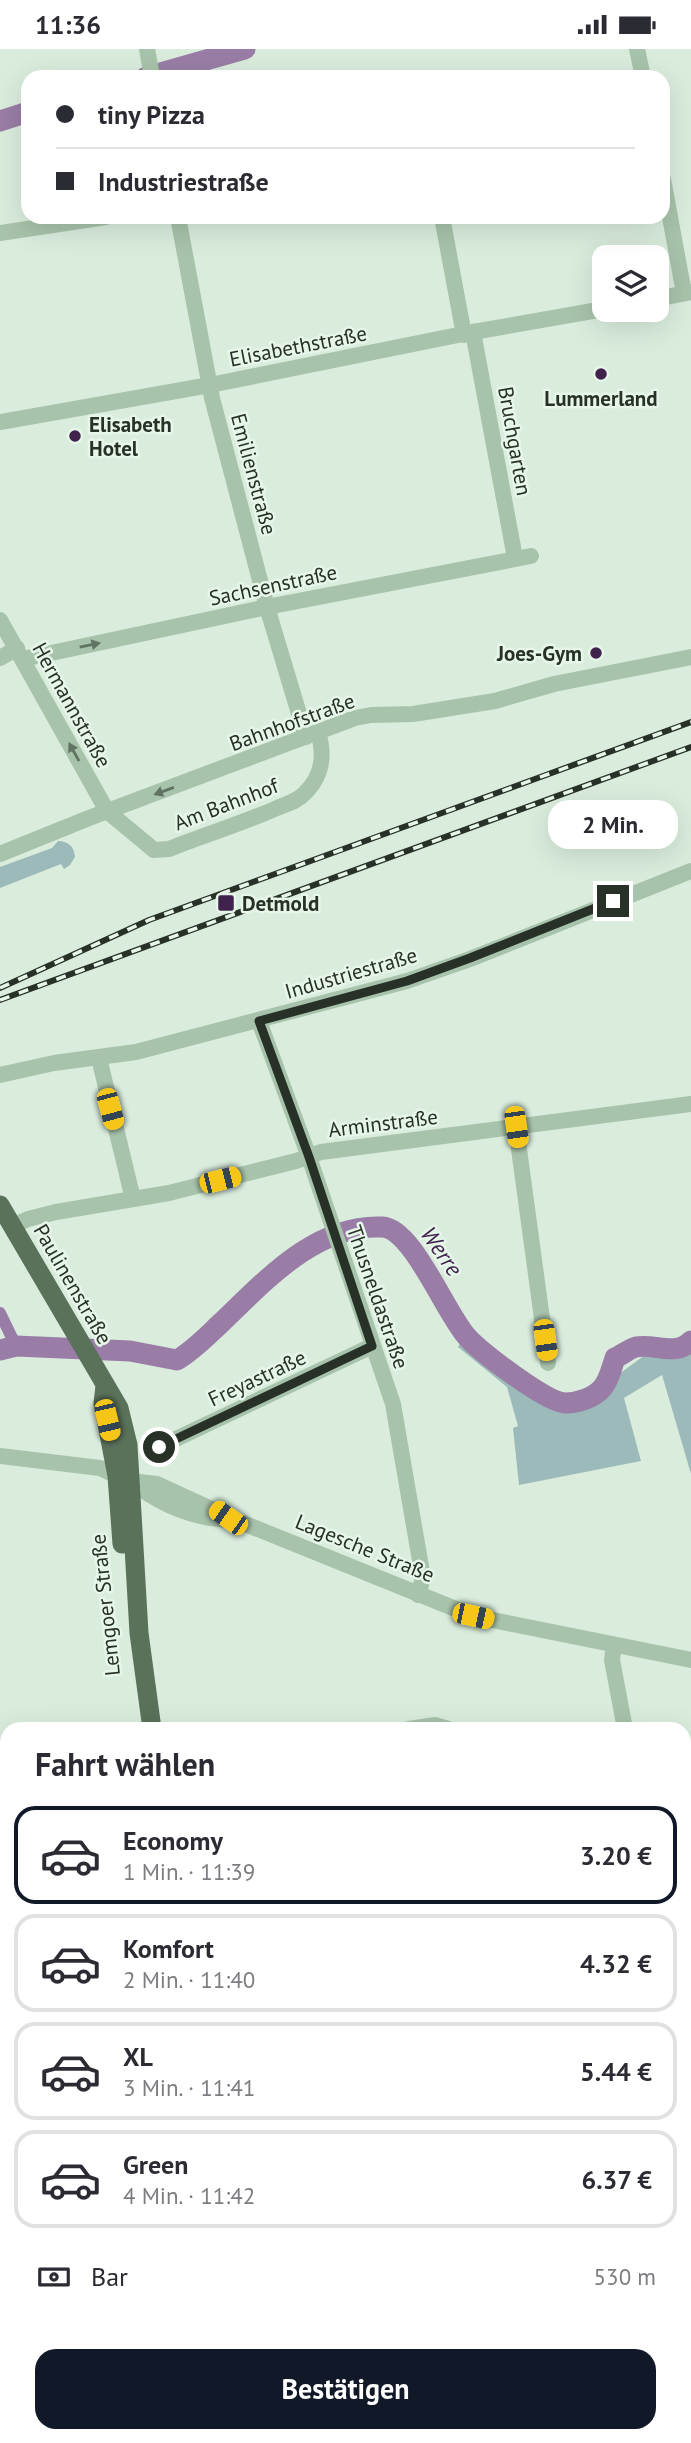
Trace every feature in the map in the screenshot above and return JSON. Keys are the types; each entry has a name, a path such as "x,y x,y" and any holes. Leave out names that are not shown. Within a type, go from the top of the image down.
{"main road":[{"name":"Paulinenstraße","path":"0,1205 120,1408 128,1445 124,1478"},
{"name":"Lemgoer Straße","path":"124,1478 118,1510 140,1722"},
{"name":"Lemgoer Straße","path":"124,1478 139,1633 151,1722"}],"street":[{"path":"637,49 642,70"},
{"path":"148,52 151,70"},
{"path":"669,297 688,293 670,211"},
{"path":"0,233 60,224"},
{"name":"Emilienstraße","path":"179,224 210,385 267,607 312,735"},
{"name":"Bruchgarten","path":"444,224 523,557"},
{"name":"Elisabethstraße","path":"0,422 210,385 592,311"},
{"name":"Sachsenstraße","path":"0,658 523,557"},
{"name":"Hermannstraße","path":"0,620 107,811"},
{"name":"Bahnhofstraße","path":"0,853 355,718 412,714 495,701 554,684 691,657"},
{"name":"Am Bahnhof","path":"107,811 149,846 161,851 246,821 300,798 308,791 323,759 323,750 312,735"},
{"name":"Industriestraße","path":"3,1077 54,1063 136,1052 407,981 691,871"},
{"name":"Thusneldastraße","path":"259,1021 309,1157 393,1404 423,1578 418,1595"},
{"path":"99,1058 133,1199"},
{"name":"Arminstraße","path":"13,1226 56,1212 169,1193 321,1152 691,1104"},
{"path":"516,1127 548,1363"},
{"name":"Freyastraße","path":"159,1447 372,1346"},
{"name":"Lagesche Straße","path":"0,1456 100,1468 124,1478 157,1484 213,1508 228,1518 473,1616 691,1660"},
{"path":"614,1645 612,1660 624,1722"}],"shaded area":[{"path":"58,841 68,843 72,847 75,857 70,865 64,869 61,864 0,888 0,867 52,848"},
{"path":"461,1342 538,1399 562,1408 597,1405 619,1374 645,1355 674,1353 691,1346 691,1474 662,1375 624,1398 641,1461 519,1485 513,1428 518,1426 507,1387 458,1347"}],"waterway":[{"path":"171,70 245,49"},
{"path":"0,121 21,114"},
{"name":"Werre","path":"0,1350 16,1346 130,1351 177,1360 200,1343 275,1273 314,1245 358,1228 382,1227 394,1231 417,1256 468,1338 515,1376 556,1401 575,1402 595,1394 607,1381 615,1358 633,1348 643,1346 672,1349 685,1346 691,1341"},
{"path":"0,1313 16,1346"}],"railway":[{"path":"0,988 149,920 691,722"},
{"path":"0,1000 691,747"}],"place":[{"name":"Lummerland","path":"601,374"},
{"name":"Elisabeth Hotel","path":"75,436"},
{"name":"Joes-Gym","path":"596,653"},
{"name":"Detmold","path":"226,903"}],"route":[{"path":"159,1447 372,1346 309,1157 259,1021 407,981 613,901"}]}
